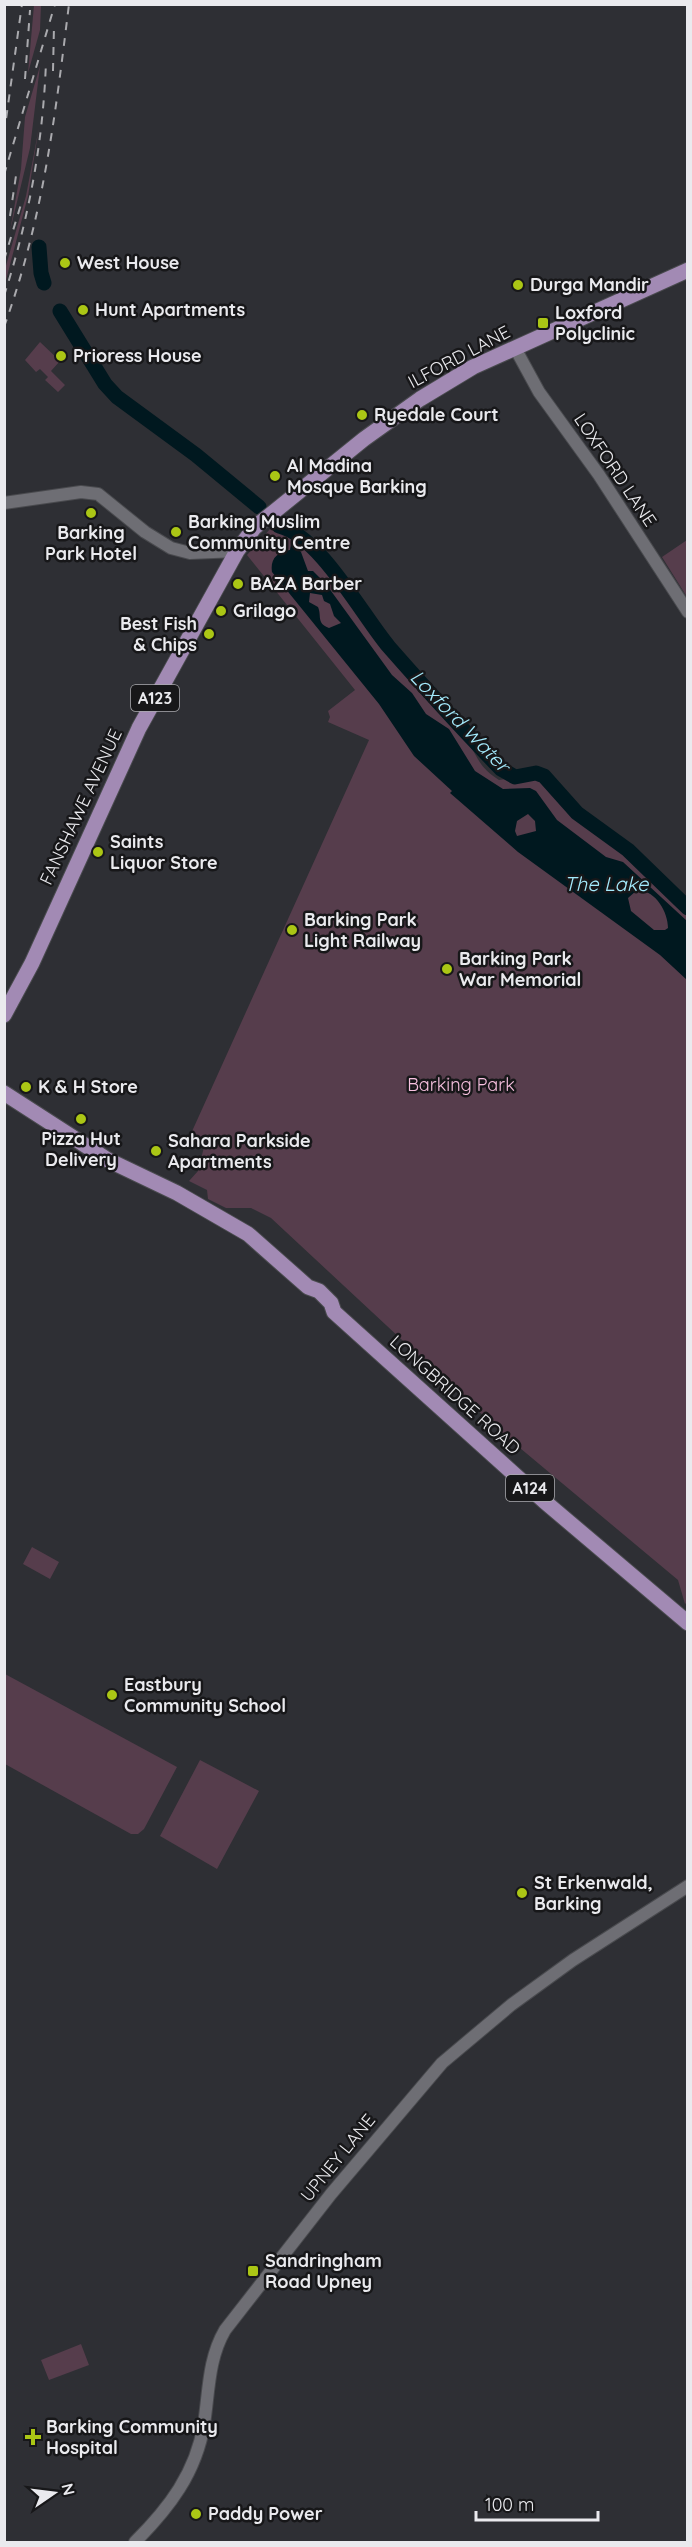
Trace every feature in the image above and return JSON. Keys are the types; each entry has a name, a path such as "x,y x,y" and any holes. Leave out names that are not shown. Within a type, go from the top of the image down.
{"main road":[{"name":"ILFORD LANE","path":"237,551 254,528 364,439 420,399 473,367 687,270"},
{"name":"FANSHAWE AVENUE","path":"4,1015 22,982 139,728 237,551"},
{"name":"FANSHAWE AVENUE","path":"4,1000 15,993 22,982"},
{"name":"LONGBRIDGE ROAD","path":"4,1093 108,1160 230,1222 264,1246 308,1287 319,1291 331,1303 334,1311 544,1501 687,1623"}],"street":[{"name":"LOXFORD LANE","path":"515,348 539,392 599,475 687,612"},
{"path":"4,503 81,492 98,494 145,532 171,548 190,553 237,551"},
{"name":"UPNEY LANE","path":"135,2542 180,2491 194,2460 204,2426 211,2366 217,2343 225,2330 424,2082 511,2005 573,1960 687,1886"}],"green space":[{"path":"34,5 41,5 40,30 28,73"},
{"path":"40,66 30,148 10,231 21,169 25,117"},
{"path":"39,127 28,196 5,284 5,269 26,196"},
{"path":"40,342 60,361 51,371 65,385 58,392 45,380 48,377 40,369 36,372 25,360"},
{"name":"Barking Park","path":"270,529 289,536 321,563 388,652 456,727 486,770 499,780 538,775 561,805 593,833 630,857 687,916 688,1601 685,1604 678,1580 502,1433 271,1218 251,1208 226,1208 208,1199 207,1190 189,1181 198,1171 204,1147 189,1138 369,740 328,722 330,717 328,711 355,690 247,555"},
{"path":"687,540 687,597 662,557"},
{"path":"32,1547 59,1562 50,1579 23,1564"},
{"path":"5,1674 177,1767 144,1829 138,1834 131,1834 5,1764"},
{"path":"200,1760 259,1791 217,1869 160,1836"},
{"path":"81,2344 89,2365 49,2380 41,2360"}],"water":[{"name":"The Lake","path":"291,544 301,552 308,571 313,571 326,584 392,675 412,693 426,714 449,729 475,771 503,789 530,788 536,791 557,820 606,857 623,862 687,921 687,980 660,955 518,852 450,793 452,791 414,756 379,704 272,572 275,557 281,552 290,550","holes":["310,593 322,595 324,601 330,604 334,616 341,623 329,628 322,624 318,607 309,602","528,814 535,821 536,831 517,836 515,831 517,821","636,891 649,893 663,908 668,928 654,930 631,911 628,898"]}],"waterway":[{"name":"Loxford Water","path":"39,247 44,283"},
{"name":"Loxford Water","path":"60,311 105,384 117,397 196,455 259,507"},
{"name":"Loxford Water","path":"279,526 294,533 325,560 389,647 501,769 515,777 536,773 544,776 577,813 628,850 688,908"}],"railway":[{"path":"4,134 22,4"},
{"path":"4,175 55,4"},
{"path":"4,327 29,247 46,168 69,4"},
{"path":"25,79 30,10"},
{"path":"53,71 54,26"},
{"path":"4,296 21,238 33,180 42,122 46,62"},
{"path":"10,216 17,169"},
{"path":"4,260 22,201"}],"place":[{"name":"West House","path":"65,263"},
{"name":"Durga Mandir","path":"518,285"},
{"name":"Hunt Apartments","path":"83,310"},
{"name":"Loxford Polyclinic","path":"543,323"},
{"name":"Prioress House","path":"61,356"},
{"name":"Ryedale Court","path":"362,415"},
{"name":"Al Madina Mosque Barking","path":"275,476"},
{"name":"Barking Park Hotel","path":"91,513"},
{"name":"Barking Muslim Community Centre","path":"176,532"},
{"name":"BAZA Barber","path":"238,584"},
{"name":"Grilago","path":"221,611"},
{"name":"Best Fish & Chips","path":"209,634"},
{"name":"Saints Liquor Store","path":"98,852"},
{"name":"Barking Park Light Railway","path":"292,930"},
{"name":"Barking Park War Memorial","path":"447,969"},
{"name":"K & H Store","path":"26,1087"},
{"name":"Pizza Hut Delivery","path":"81,1119"},
{"name":"Sahara Parkside Apartments","path":"156,1151"},
{"name":"Eastbury Community School","path":"112,1695"},
{"name":"St Erkenwald, Barking","path":"522,1893"},
{"name":"Sandringham Road Upney","path":"253,2271"},
{"name":"Barking Community Hospital","path":"33,2437"},
{"name":"Paddy Power","path":"196,2514"}]}
